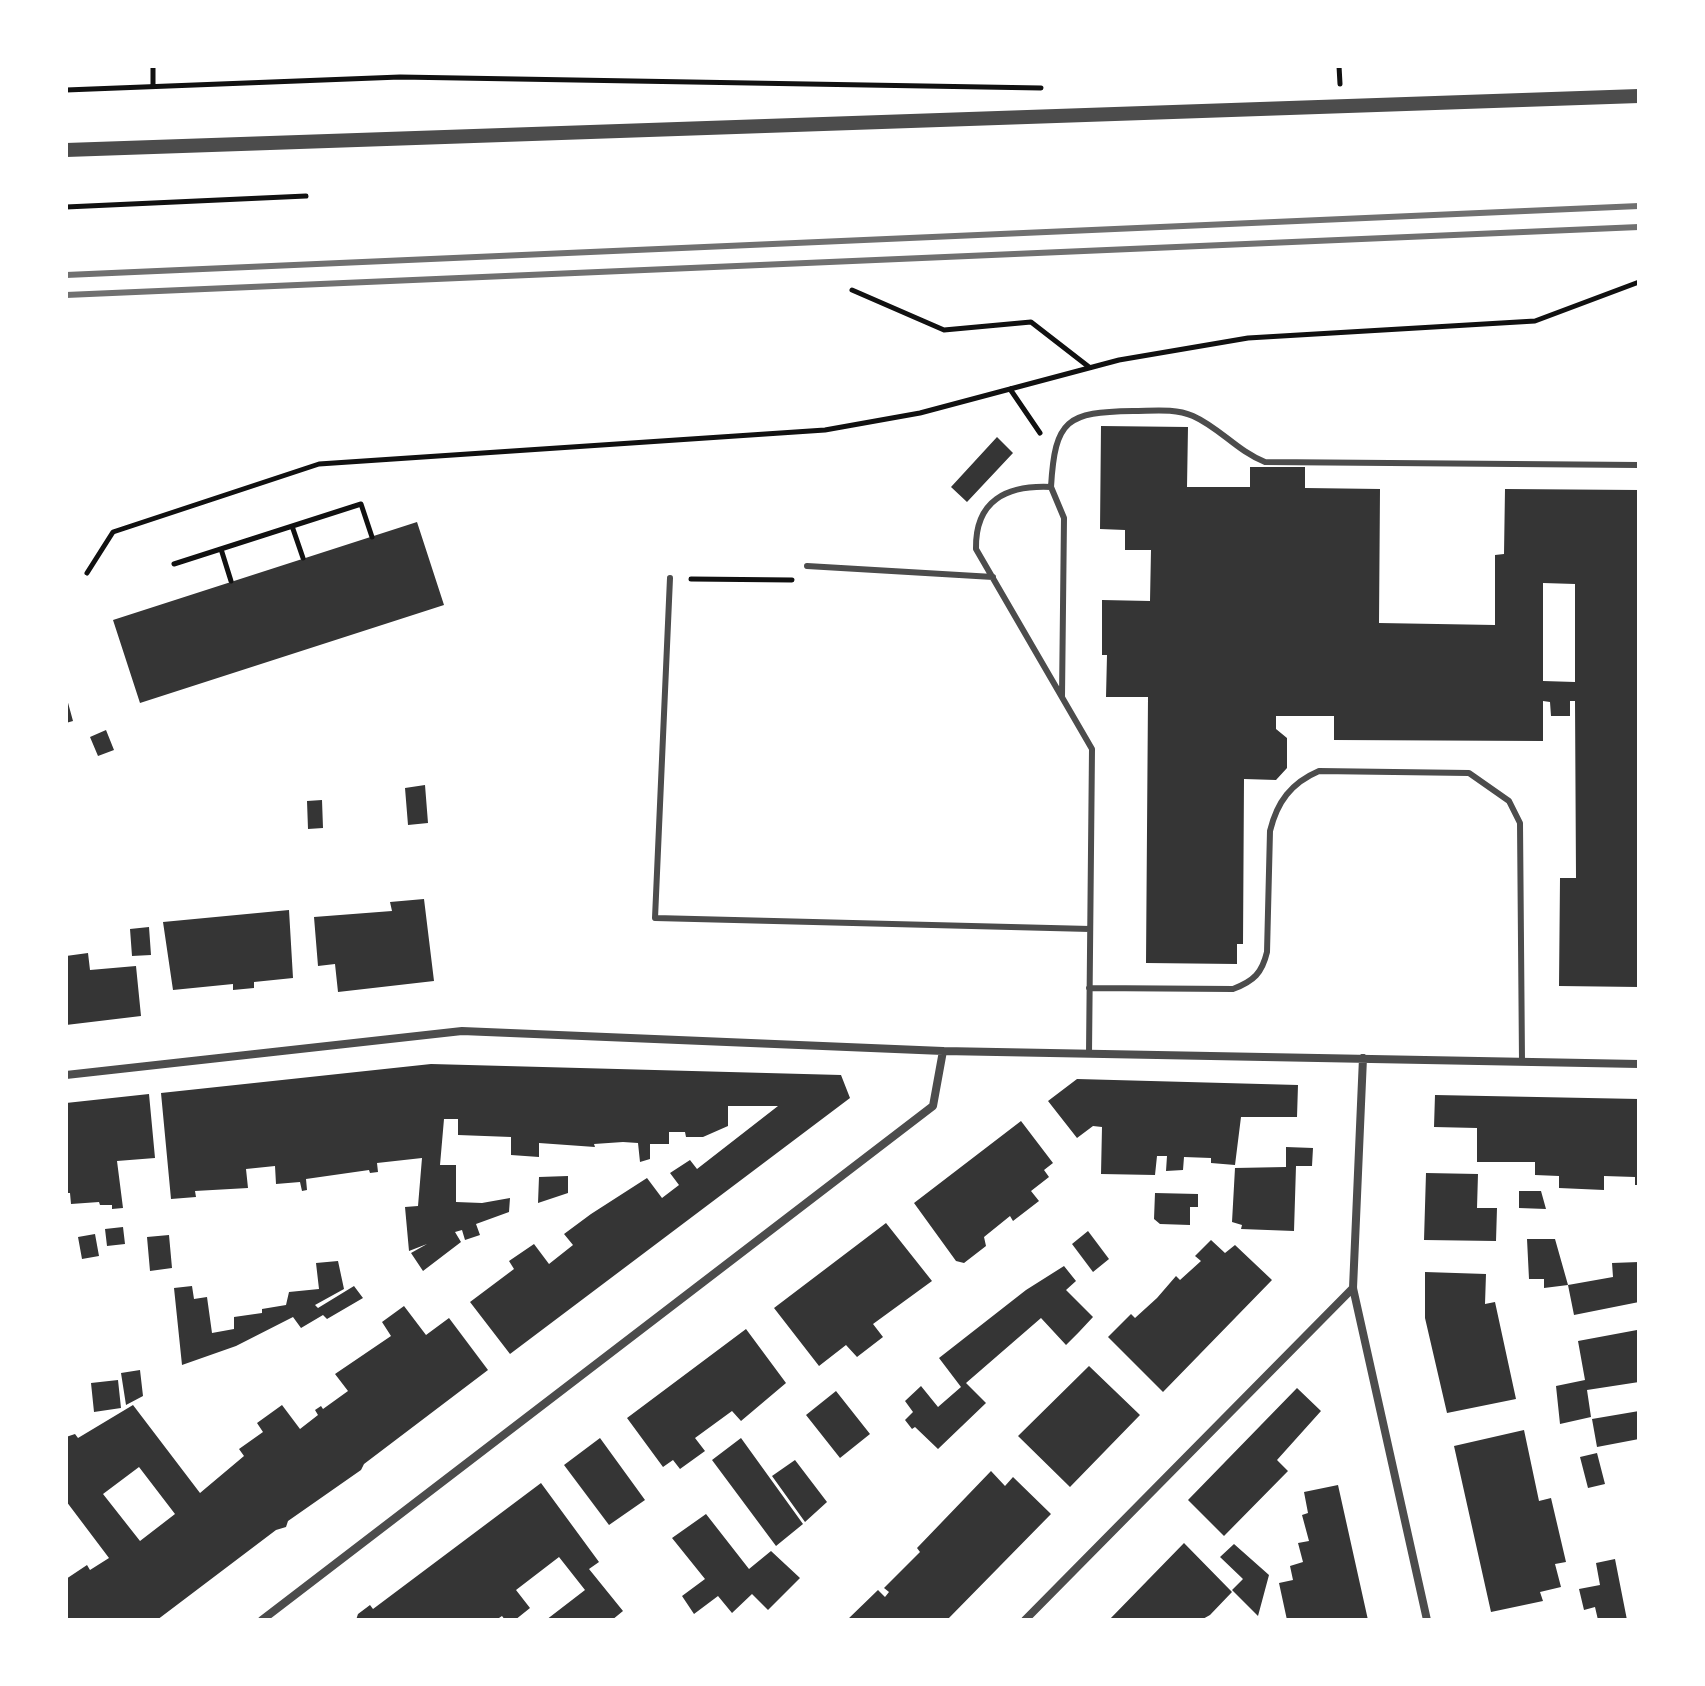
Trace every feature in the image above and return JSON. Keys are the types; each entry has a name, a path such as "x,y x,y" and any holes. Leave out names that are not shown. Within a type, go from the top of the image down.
{"street":[{"path":"66,150 1639,96"},
{"path":"66,1075 462,1031 943,1051 1639,1064"},
{"path":"262,1620 933,1106 943,1051"},
{"path":"1363,1058 1353,1288 1427,1620"},
{"path":"1025,1620 1353,1288"}],"lane":[{"path":"1062,696 1064,518 1051,487 1053,449 1061,432 1075,418 1091,412 1172,410 1194,417 1245,454 1265,462 1639,465"},
{"path":"1051,487 1024,486 1003,493 987,509 976,528 976,549 1092,749 1089,1053"},
{"path":"807,566 993,577"},
{"path":"670,578 655,918 1090,929"},
{"path":"1089,988 1233,989 1249,983 1263,970 1267,952 1270,831 1275,812 1299,779 1319,771 1469,773 1509,801 1520,823 1522,1061"}],"path":[{"path":"153,66 153,85"},
{"path":"66,90 400,77 1054,88"},
{"path":"66,207 306,196"},
{"path":"87,573 113,532 319,464 825,430 920,413 1089,368 1248,338 1522,324 1639,282"},
{"path":"852,290 944,330 1031,322 1089,368"},
{"path":"1010,389 1027,416"},
{"path":"174,564 361,504 372,537"},
{"path":"292,526 303,558"},
{"path":"221,549 231,581"},
{"path":"670,578 789,583 807,566"}],"building":[{"path":"1101,426 1188,427 1187,487 1250,487 1250,467 1305,467 1305,488 1380,489 1379,623 1495,625 1495,555 1504,554 1505,489 1639,490 1639,987 1559,986 1560,878 1576,878 1575,701 1570,701 1570,716 1551,716 1550,702 1543,701 1543,741 1334,740 1334,716 1276,716 1276,729 1287,738 1287,768 1276,780 1244,779 1243,944 1237,944 1237,964 1146,963 1148,697 1106,697 1107,655 1102,655 1102,600 1150,601 1151,550 1125,550 1125,530 1100,529","holes":["1543,583 1575,584 1575,682 1543,681"]},
{"path":"997,437 1013,453 967,502 951,487"},
{"path":"417,522 444,605 140,703 113,620"},
{"path":"66,700 73,721 66,723"},
{"path":"106,730 114,750 98,756 90,737"},
{"path":"425,785 428,823 408,825 405,788"},
{"path":"322,800 323,828 308,829 307,801"},
{"path":"424,899 434,981 338,992 335,964 318,966 314,917 392,911 390,902"},
{"path":"289,910 293,978 254,982 254,988 233,990 233,984 173,990 163,922"},
{"path":"149,927 151,955 132,956 130,929"},
{"path":"88,953 90,970 136,966 141,1016 66,1025 66,956"},
{"path":"431,1064 841,1075 850,1098 510,1354 470,1302 514,1269 509,1261 534,1244 549,1264 573,1245 564,1234 591,1214 647,1178 662,1198 679,1185 670,1173 690,1160 697,1169 778,1106 728,1106 728,1126 703,1137 686,1137 685,1132 669,1132 669,1144 650,1144 650,1159 640,1162 638,1143 623,1142 594,1144 595,1147 539,1143 539,1157 511,1155 511,1137 458,1135 458,1119 444,1119 440,1165 456,1165 456,1202 482,1203 510,1198 509,1212 476,1224 480,1235 465,1240 462,1230 455,1232 461,1242 423,1271 411,1253 427,1244 409,1251 405,1207 418,1206 422,1158 377,1163 378,1172 370,1173 369,1170 306,1179 307,1190 302,1191 300,1182 276,1184 275,1166 246,1169 248,1188 195,1191 196,1197 171,1199 161,1093"},
{"path":"1077,1079 1298,1085 1297,1117 1241,1117 1235,1165 1211,1163 1211,1158 1184,1157 1183,1170 1166,1171 1167,1156 1157,1156 1155,1175 1101,1174 1102,1127 1093,1126 1077,1138 1048,1101"},
{"path":"149,1094 155,1158 117,1161 123,1208 112,1209 112,1205 100,1205 99,1202 71,1204 70,1193 66,1193 66,1103"},
{"path":"1435,1095 1639,1099 1639,1185 1635,1185 1635,1177 1604,1176 1604,1190 1559,1188 1559,1176 1535,1175 1535,1162 1477,1162 1477,1128 1434,1127"},
{"path":"1021,1121 1053,1163 1044,1170 1049,1177 1031,1191 1039,1201 1013,1221 1010,1216 984,1237 986,1246 964,1263 956,1261 914,1203"},
{"path":"1286,1147 1313,1148 1312,1166 1296,1166 1294,1231 1241,1229 1242,1225 1232,1222 1235,1168 1286,1167"},
{"path":"1426,1173 1478,1174 1477,1208 1497,1208 1496,1241 1424,1240"},
{"path":"568,1176 568,1193 538,1203 539,1177"},
{"path":"1519,1191 1541,1191 1546,1209 1519,1208"},
{"path":"1155,1193 1198,1194 1198,1207 1190,1207 1190,1225 1160,1224 1154,1219"},
{"path":"886,1223 932,1281 873,1324 883,1337 857,1357 846,1345 819,1366 774,1308"},
{"path":"123,1227 125,1244 107,1246 105,1229"},
{"path":"1088,1231 1109,1259 1093,1272 1072,1244"},
{"path":"95,1234 99,1256 82,1259 78,1237"},
{"path":"169,1235 172,1268 150,1271 147,1237"},
{"path":"1527,1239 1555,1239 1568,1285 1544,1288 1544,1279 1529,1279"},
{"path":"1211,1240 1225,1253 1235,1245 1272,1280 1163,1392 1108,1337 1131,1314 1135,1318 1176,1276 1180,1280 1201,1261 1195,1256"},
{"path":"338,1261 344,1289 315,1305 318,1308 354,1286 363,1298 327,1319 323,1315 301,1328 293,1317 236,1346 182,1365 174,1288 192,1286 194,1299 207,1297 212,1333 234,1329 234,1317 286,1305 289,1292 319,1289 316,1263"},
{"path":"1639,1262 1639,1302 1574,1315 1568,1285 1613,1277 1612,1263"},
{"path":"1064,1266 1076,1281 1066,1290 1093,1317 1066,1345 1041,1318 966,1383 986,1403 938,1449 915,1427 912,1429 905,1420 913,1412 905,1401 921,1386 938,1407 961,1387 939,1358 1026,1290"},
{"path":"1425,1272 1486,1274 1485,1304 1495,1302 1516,1399 1447,1413 1425,1318"},
{"path":"404,1306 426,1335 449,1318 488,1370 364,1464 361,1470 288,1521 286,1527 276,1530 157,1620 66,1620 66,1579 87,1565 90,1570 109,1558 66,1501 66,1437 75,1434 78,1438 133,1405 200,1493 244,1456 239,1449 263,1432 257,1423 282,1405 300,1429 318,1415 315,1410 321,1406 323,1409 348,1391 335,1374 391,1336 382,1322","holes":["139,1467 175,1514 140,1541 103,1494"]},
{"path":"746,1329 786,1383 741,1421 732,1411 695,1438 705,1451 680,1469 673,1460 663,1467 627,1418"},
{"path":"1637,1330 1639,1382 1587,1390 1591,1417 1560,1424 1556,1386 1585,1380 1578,1341"},
{"path":"1089,1366 1140,1415 1070,1487 1018,1436"},
{"path":"140,1370 143,1396 126,1405 121,1373"},
{"path":"118,1380 121,1408 94,1412 91,1383"},
{"path":"1297,1388 1321,1411 1277,1460 1288,1471 1224,1536 1188,1500"},
{"path":"836,1391 870,1434 840,1458 806,1415"},
{"path":"1639,1411 1639,1439 1597,1447 1592,1419"},
{"path":"1524,1430 1539,1501 1551,1498 1566,1562 1555,1564 1561,1587 1540,1592 1543,1601 1491,1612 1454,1446"},
{"path":"600,1438 645,1500 609,1525 564,1465"},
{"path":"741,1438 803,1524 776,1546 712,1460"},
{"path":"1597,1453 1605,1484 1588,1488 1580,1457"},
{"path":"795,1460 827,1502 805,1522 772,1476"},
{"path":"991,1471 1005,1486 1013,1477 1051,1514 947,1620 847,1620 878,1590 885,1597 889,1592 884,1588 920,1552 917,1548"},
{"path":"541,1483 599,1562 589,1569 623,1611 612,1620 546,1620 585,1590 559,1557 516,1590 530,1608 515,1620 505,1620 502,1616 496,1620 356,1620 358,1614 370,1605 373,1609"},
{"path":"1338,1485 1368,1620 1287,1620 1279,1583 1293,1580 1290,1566 1303,1562 1298,1543 1309,1541 1302,1515 1308,1513 1304,1492"},
{"path":"706,1514 749,1569 771,1551 800,1578 768,1610 752,1594 732,1613 718,1596 694,1614 682,1596 705,1579 672,1538"},
{"path":"1184,1543 1232,1592 1210,1615 1201,1620 1109,1620"},
{"path":"1234,1544 1269,1575 1258,1616 1232,1590 1243,1579 1220,1557"},
{"path":"1615,1559 1627,1620 1598,1620 1595,1607 1584,1610 1579,1589 1600,1585 1596,1563"}],"railway":[{"path":"66,275 1639,206"},
{"path":"66,295 1639,227"}]}
